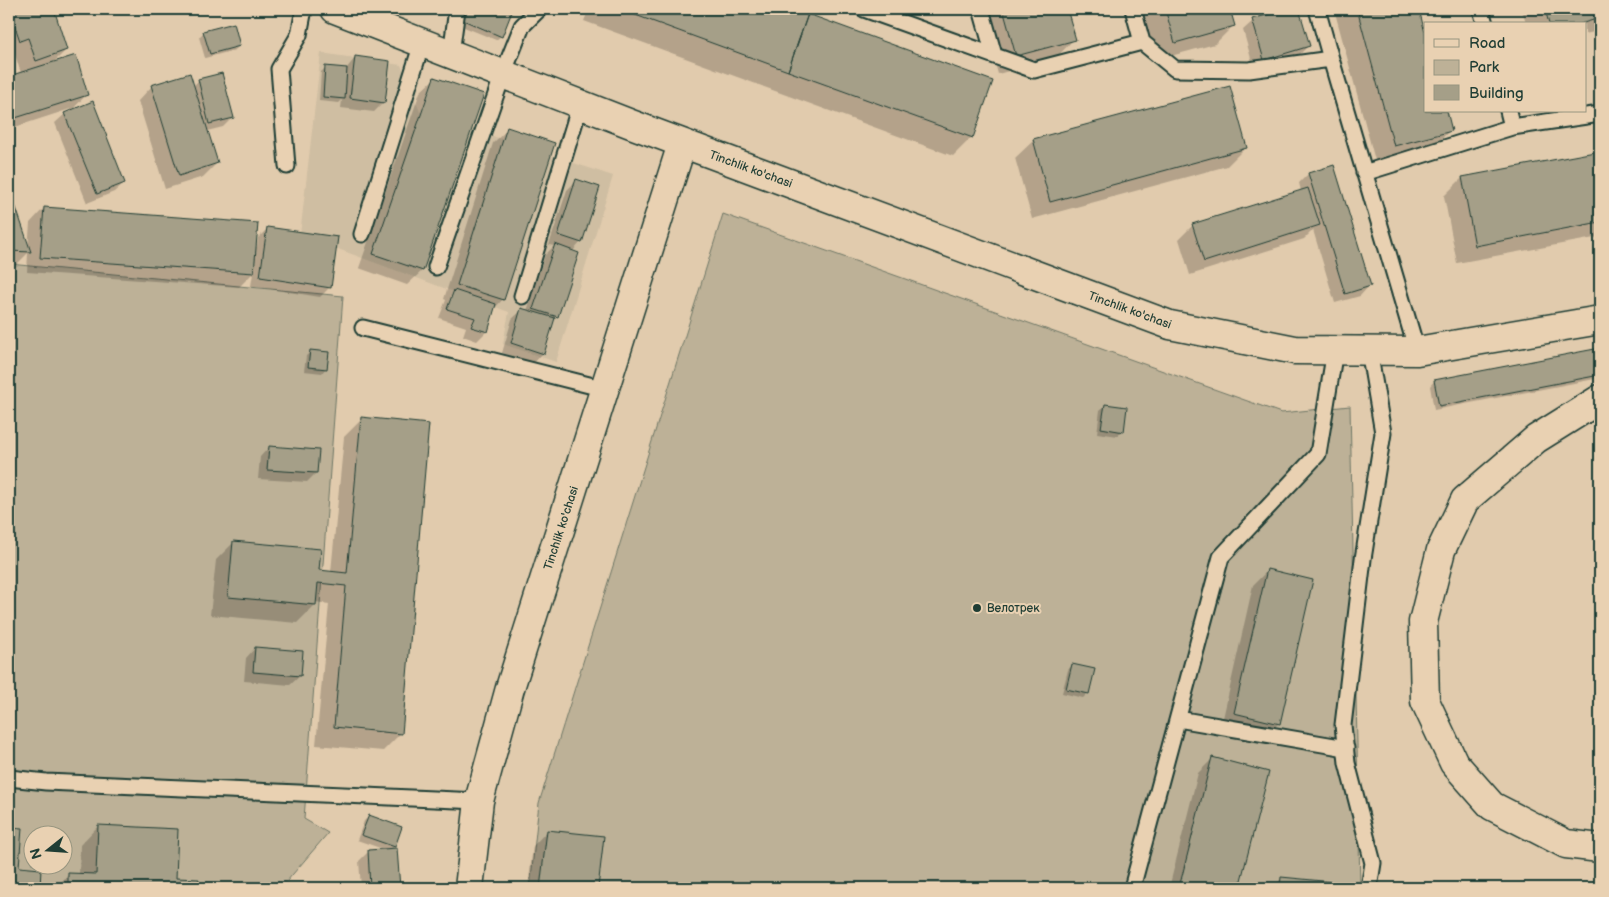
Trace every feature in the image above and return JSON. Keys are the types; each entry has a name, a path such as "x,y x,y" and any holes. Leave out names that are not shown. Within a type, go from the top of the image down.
{"street":[{"name":"Tinchlik ko'chasi","path":"335,9 682,144 1170,325 1295,350 1417,351 1600,320"},
{"name":"Tinchlik ko'chasi","path":"469,888 479,801 510,688 682,144"},
{"path":"1600,399 1536,439 1465,500 1441,550 1423,622 1425,701 1454,763 1492,806 1566,844 1600,848"}],"lane":[{"path":"287,166 279,69 299,35 304,9"},
{"path":"451,54 457,9"},
{"path":"436,267 503,74 522,26 539,9"},
{"path":"864,9 1034,70 1142,42"},
{"path":"981,9 994,55"},
{"path":"1133,9 1142,42 1174,69 1249,70 1331,59"},
{"path":"1317,9 1417,351"},
{"path":"1481,9 1484,22"},
{"path":"362,234 422,43"},
{"path":"522,296 580,105"},
{"path":"1508,112 1512,127"},
{"path":"1364,173 1512,127 1600,114"},
{"path":"364,328 605,389"},
{"path":"1132,888 1222,557 1318,454 1335,350"},
{"path":"1369,888 1373,863 1347,763 1343,725 1363,559 1383,433 1370,350"},
{"path":"1178,719 1346,748"},
{"path":"9,778 46,782 479,801"}],"shaded area":[{"path":"321,53 401,65 420,112 613,176 556,362 503,344 509,312 300,235"}],"green space":[{"name":"Велотрек","path":"723,214 1281,413 1350,406 1360,888 530,888 539,803"},
{"path":"9,264 343,296 304,819 328,833 281,888 9,888"}],"building":[{"path":"9,9 54,9 67,50 36,61 28,38 20,41"},
{"path":"467,9 513,9 502,37 463,20"},
{"path":"619,9 795,9 808,14 788,71"},
{"path":"1003,9 1067,9 1076,40 1016,56"},
{"path":"1165,9 1230,9 1235,26 1175,43"},
{"path":"1288,9 1299,9 1310,46 1264,60 1252,19"},
{"path":"1357,9 1419,9 1424,29 1424,112 1447,112 1452,131 1394,146"},
{"path":"1545,9 1600,9 1600,18 1586,22 1548,22"},
{"path":"808,14 993,81 973,138 788,71"},
{"path":"234,23 240,46 210,54 203,31"},
{"path":"76,55 88,95 9,120 9,76"},
{"path":"355,56 390,61 385,103 350,98"},
{"path":"325,66 347,68 345,99 323,97"},
{"path":"190,73 218,163 179,176 151,85"},
{"path":"222,73 234,118 209,124 198,79"},
{"path":"434,77 484,94 423,271 373,254"},
{"path":"1230,86 1247,148 1050,202 1033,139"},
{"path":"93,101 125,183 97,194 64,113"},
{"path":"507,127 555,143 504,300 457,285"},
{"path":"1600,151 1600,222 1475,246 1462,177"},
{"path":"1334,165 1371,286 1345,294 1308,173"},
{"path":"576,179 600,187 582,243 558,235"},
{"path":"9,187 31,252 9,251"},
{"path":"1308,188 1320,225 1204,262 1192,224"},
{"path":"44,207 258,223 254,273 40,258"},
{"path":"267,227 338,237 331,288 260,277"},
{"path":"555,244 579,253 558,317 533,309"},
{"path":"454,290 496,304 488,332 471,327 475,318 447,309"},
{"path":"521,308 555,318 544,354 511,343"},
{"path":"1600,348 1600,375 1439,406 1434,380"},
{"path":"310,350 329,352 327,369 308,367"},
{"path":"1105,404 1127,407 1124,432 1101,428"},
{"path":"361,417 429,424 402,734 334,727 346,586 318,583 316,605 228,597 233,541 321,549 319,570 347,573"},
{"path":"269,446 319,450 317,473 267,470"},
{"path":"1267,569 1313,580 1280,724 1234,713"},
{"path":"255,647 303,651 301,676 253,672"},
{"path":"1072,664 1095,669 1089,694 1066,689"},
{"path":"1212,757 1269,772 1239,888 1179,888"},
{"path":"369,815 402,827 395,847 361,835"},
{"path":"98,825 178,829 176,878 199,879 198,888 68,888 68,874 96,874"},
{"path":"9,827 22,828 19,867 22,867 22,874 41,874 40,888 9,888"},
{"path":"547,830 604,836 598,888 540,888"},
{"path":"397,848 400,888 370,888 368,850"},
{"path":"1281,877 1354,884 1354,888 1280,888"}],"place":[{"name":"Велотрек","path":"977,608"}]}
